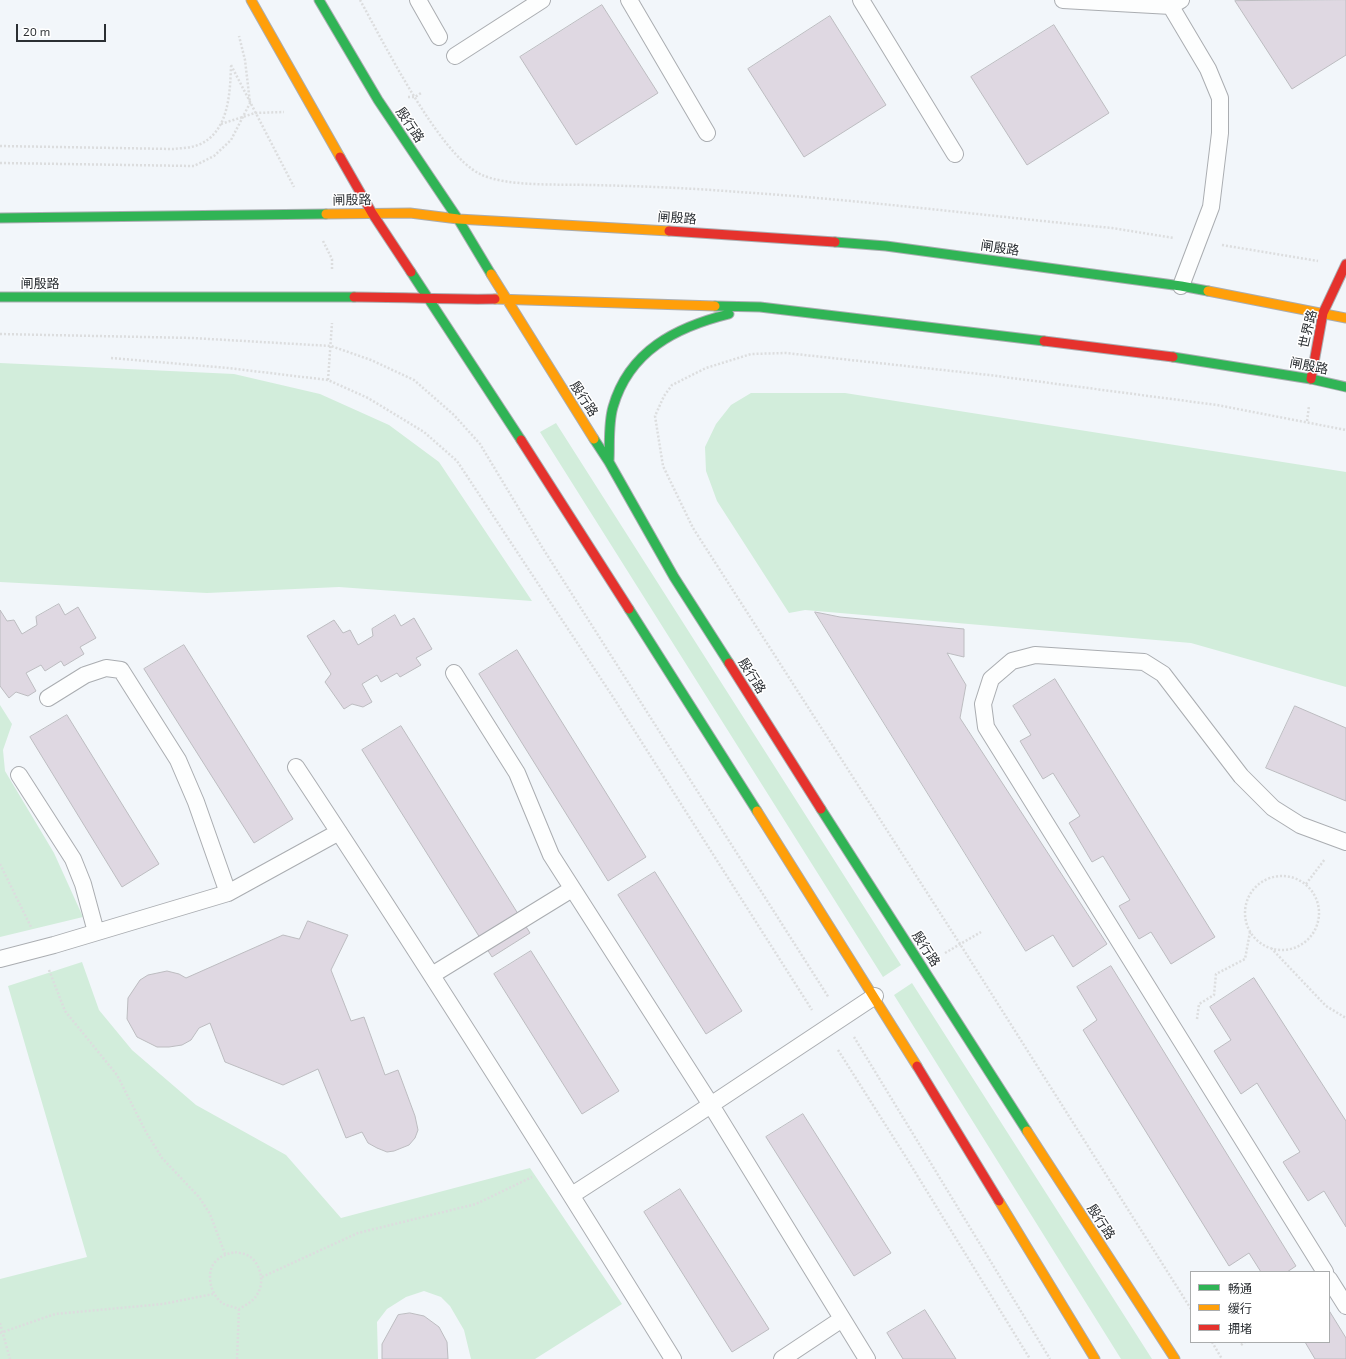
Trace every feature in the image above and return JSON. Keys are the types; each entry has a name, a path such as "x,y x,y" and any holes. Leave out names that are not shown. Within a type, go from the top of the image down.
{"main road":[{"path":"251,0 372,213 425,297 511,425 875,996 1095,1359"},
{"name":"殷行路","path":"319,0 378,100 458,219 562,390 610,462 674,577 922,968 1174,1359"},
{"name":"闸殷路","path":"0,218 372,213 410,214 458,219 627,228 886,246 1181,286 1346,318"},
{"name":"世界路","path":"1311,379 1324,313 1346,265"},
{"name":"闸殷路","path":"0,296 425,297 450,300 508,299 760,307 1175,357 1311,379 1346,387"},
{"path":"610,462 612,408 628,374 648,349 677,330 702,319 760,307"}],"lane":[{"path":"418,0 439,36"},
{"path":"455,56 542,0"},
{"path":"629,0 707,133"},
{"path":"861,0 955,154"},
{"path":"1063,0 1173,2 1208,69 1220,98 1220,133 1211,207 1181,286"},
{"path":"1324,1271 986,727 983,704 991,680 1012,661 1035,654 1144,662 1163,674 1241,776 1273,808 1300,824 1343,841"},
{"path":"48,698 84,675 106,668 121,670 178,760 196,802 228,893"},
{"path":"454,673 517,773 551,855 711,1106 867,1359"},
{"path":"296,767 432,975 572,1195 672,1358"},
{"path":"19,775 73,859 83,884 96,932"},
{"path":"0,959 228,893 339,832"},
{"path":"432,975 572,889"},
{"path":"572,1195 711,1106 875,996"},
{"path":"1330,1281 1346,1306"},
{"path":"782,1359 842,1319"}],"path":[{"path":"360,0 415,97 452,151 468,167 481,175 515,182 740,192 1112,228 1346,265"},
{"path":"0,163 194,166 214,156 231,140 250,103 245,60 236,31"},
{"path":"0,146 173,149 199,145 213,134 220,124 229,104 231,65"},
{"path":"0,334 192,338 332,346 371,360 414,380 454,415 480,444 542,547 842,1018 1050,1359"},
{"path":"1190,1307 960,944 693,528 664,466 655,416 664,396 672,386 685,378 726,360 751,354 786,353 989,375 1209,404 1346,430"},
{"path":"111,358 228,368 328,380 368,398 424,432 457,461 613,697 904,1154 1030,1359"},
{"path":"1306,884 1343,841"},
{"path":"0,864 41,948 65,1011 117,1075 146,1132 162,1158 199,1197 210,1214 225,1254"},
{"path":"1270,948 1289,949 1298,946 1305,941 1317,926 1319,913 1317,899 1306,884 1289,876 1280,875 1270,877 1255,887 1246,903 1246,922 1250,931 1262,944 1270,948 1326,1006 1346,1018"},
{"path":"1175,1032 1197,1019 1199,1004 1214,995 1216,974 1244,959 1250,931"},
{"path":"922,968 981,932"},
{"path":"262,1277 358,1233 476,1204 554,1167"},
{"path":"235,1252 247,1255 256,1262 262,1277 259,1293 251,1302 239,1309 223,1304 213,1294 210,1279 214,1262 225,1254 235,1252"},
{"path":"1,1333 55,1314 163,1304 213,1294"},
{"path":"237,1359 239,1309"},
{"path":"0,1323 1,1333 10,1359"},
{"path":"1213,1343 1222,1359"}],"green space":[{"path":"0,363 234,374 320,394 389,425 439,462 532,601 339,587 207,593 0,582"},
{"path":"751,393 845,393 1346,472 1346,687 1191,643 805,610 789,613 717,501 706,471 705,447 716,424 731,405"},
{"path":"556,423 901,965 883,977 540,432"},
{"path":"0,705 12,724 3,750 5,771 54,853 83,917 0,937"},
{"path":"82,962 99,1010 132,1050 196,1105 286,1155 341,1218 530,1168 622,1304 535,1359 471,1359 464,1330 450,1306 441,1297 424,1291 406,1297 387,1309 377,1322 378,1359 0,1359 0,1279 87,1257 8,986"},
{"path":"912,983 1152,1359 1121,1359 894,995"}],"building":[{"path":"1346,0 1346,55 1292,89 1235,1"},
{"path":"602,5 658,93 576,145 520,57"},
{"path":"830,16 886,105 804,157 748,69"},
{"path":"1054,25 1109,113 1027,165 971,77"},
{"path":"59,604 65,615 78,607 96,638 80,647 84,654 64,666 61,661 45,671 41,665 26,673 36,691 28,696 16,692 9,698 0,686 0,610 7,621 14,620 22,634 37,625 36,617"},
{"path":"815,612 840,617 964,629 964,657 947,653 966,685 960,718 1107,944 1073,967 1053,935 1026,951"},
{"path":"395,615 401,626 414,618 432,649 416,658 421,665 400,677 397,673 381,682 377,675 362,684 372,702 363,707 352,704 344,709 325,682 331,674 307,636 334,620 343,633 350,630 358,645 373,636 372,629"},
{"path":"184,645 293,819 254,843 144,669"},
{"path":"517,650 646,857 608,881 479,674"},
{"path":"1055,679 1215,937 1171,964 1151,932 1139,939 1119,906 1130,900 1103,856 1092,862 1069,823 1080,816 1053,773 1043,779 1020,741 1031,735 1013,706"},
{"path":"1295,706 1346,728 1346,801 1266,768"},
{"path":"67,715 159,864 122,887 30,737"},
{"path":"401,726 530,933 492,957 362,750"},
{"path":"655,872 742,1011 706,1034 618,895"},
{"path":"308,921 348,935 331,970 351,1021 364,1017 385,1075 398,1070 415,1116 418,1130 415,1138 409,1145 387,1152 368,1143 362,1132 346,1138 318,1069 283,1085 225,1062 210,1023 199,1028 191,1040 182,1045 157,1047 137,1037 127,1019 128,998 140,980 148,975 167,971 179,974 186,978 283,935 299,939"},
{"path":"531,951 619,1091 582,1114 494,974"},
{"path":"1111,966 1296,1266 1288,1271 1260,1271 1249,1253 1229,1266 1083,1030 1097,1020 1077,987"},
{"path":"1254,978 1346,1121 1346,1227 1324,1191 1308,1201 1283,1162 1300,1152 1257,1083 1241,1094 1214,1051 1231,1040 1210,1007"},
{"path":"803,1114 891,1253 854,1276 766,1137"},
{"path":"680,1189 769,1329 732,1352 644,1212"},
{"path":"925,1310 956,1359 903,1359 887,1333"},
{"path":"1330,1312 1346,1338 1346,1359 1315,1359 1306,1343 1330,1343"},
{"path":"410,1313 424,1316 439,1327 447,1342 448,1359 382,1359 382,1344 398,1315"}],"traffic: fast":[{"path":"319,0 378,100 458,219 491,274"},
{"path":"0,218 326,214"},
{"path":"835,242 886,246 1181,286 1208,291"},
{"path":"411,272 521,440"},
{"path":"0,297 354,297"},
{"path":"715,306 760,307 1044,341"},
{"path":"609,462 611,414 620,387 630,371 643,356 657,344 673,334 709,319 729,314"},
{"path":"1173,357 1311,379 1346,387"},
{"path":"594,439 609,462 674,577 729,663"},
{"path":"629,609 757,811"},
{"path":"821,809 1027,1131"}],"traffic: slow":[{"path":"251,0 340,157"},
{"path":"326,214 410,213 458,219 669,231"},
{"path":"491,274 594,439"},
{"path":"1208,291 1346,318"},
{"path":"495,299 715,306"},
{"path":"757,811 917,1066"},
{"path":"1027,1131 1175,1359"},
{"path":"999,1201 1095,1359"}],"traffic: jam":[{"path":"340,157 372,213 411,272"},
{"path":"669,231 835,242"},
{"path":"1311,379 1323,313 1346,264"},
{"path":"354,297 495,299"},
{"path":"1044,341 1173,357"},
{"path":"521,440 629,609"},
{"path":"729,663 821,809"},
{"path":"917,1066 999,1201"}]}
